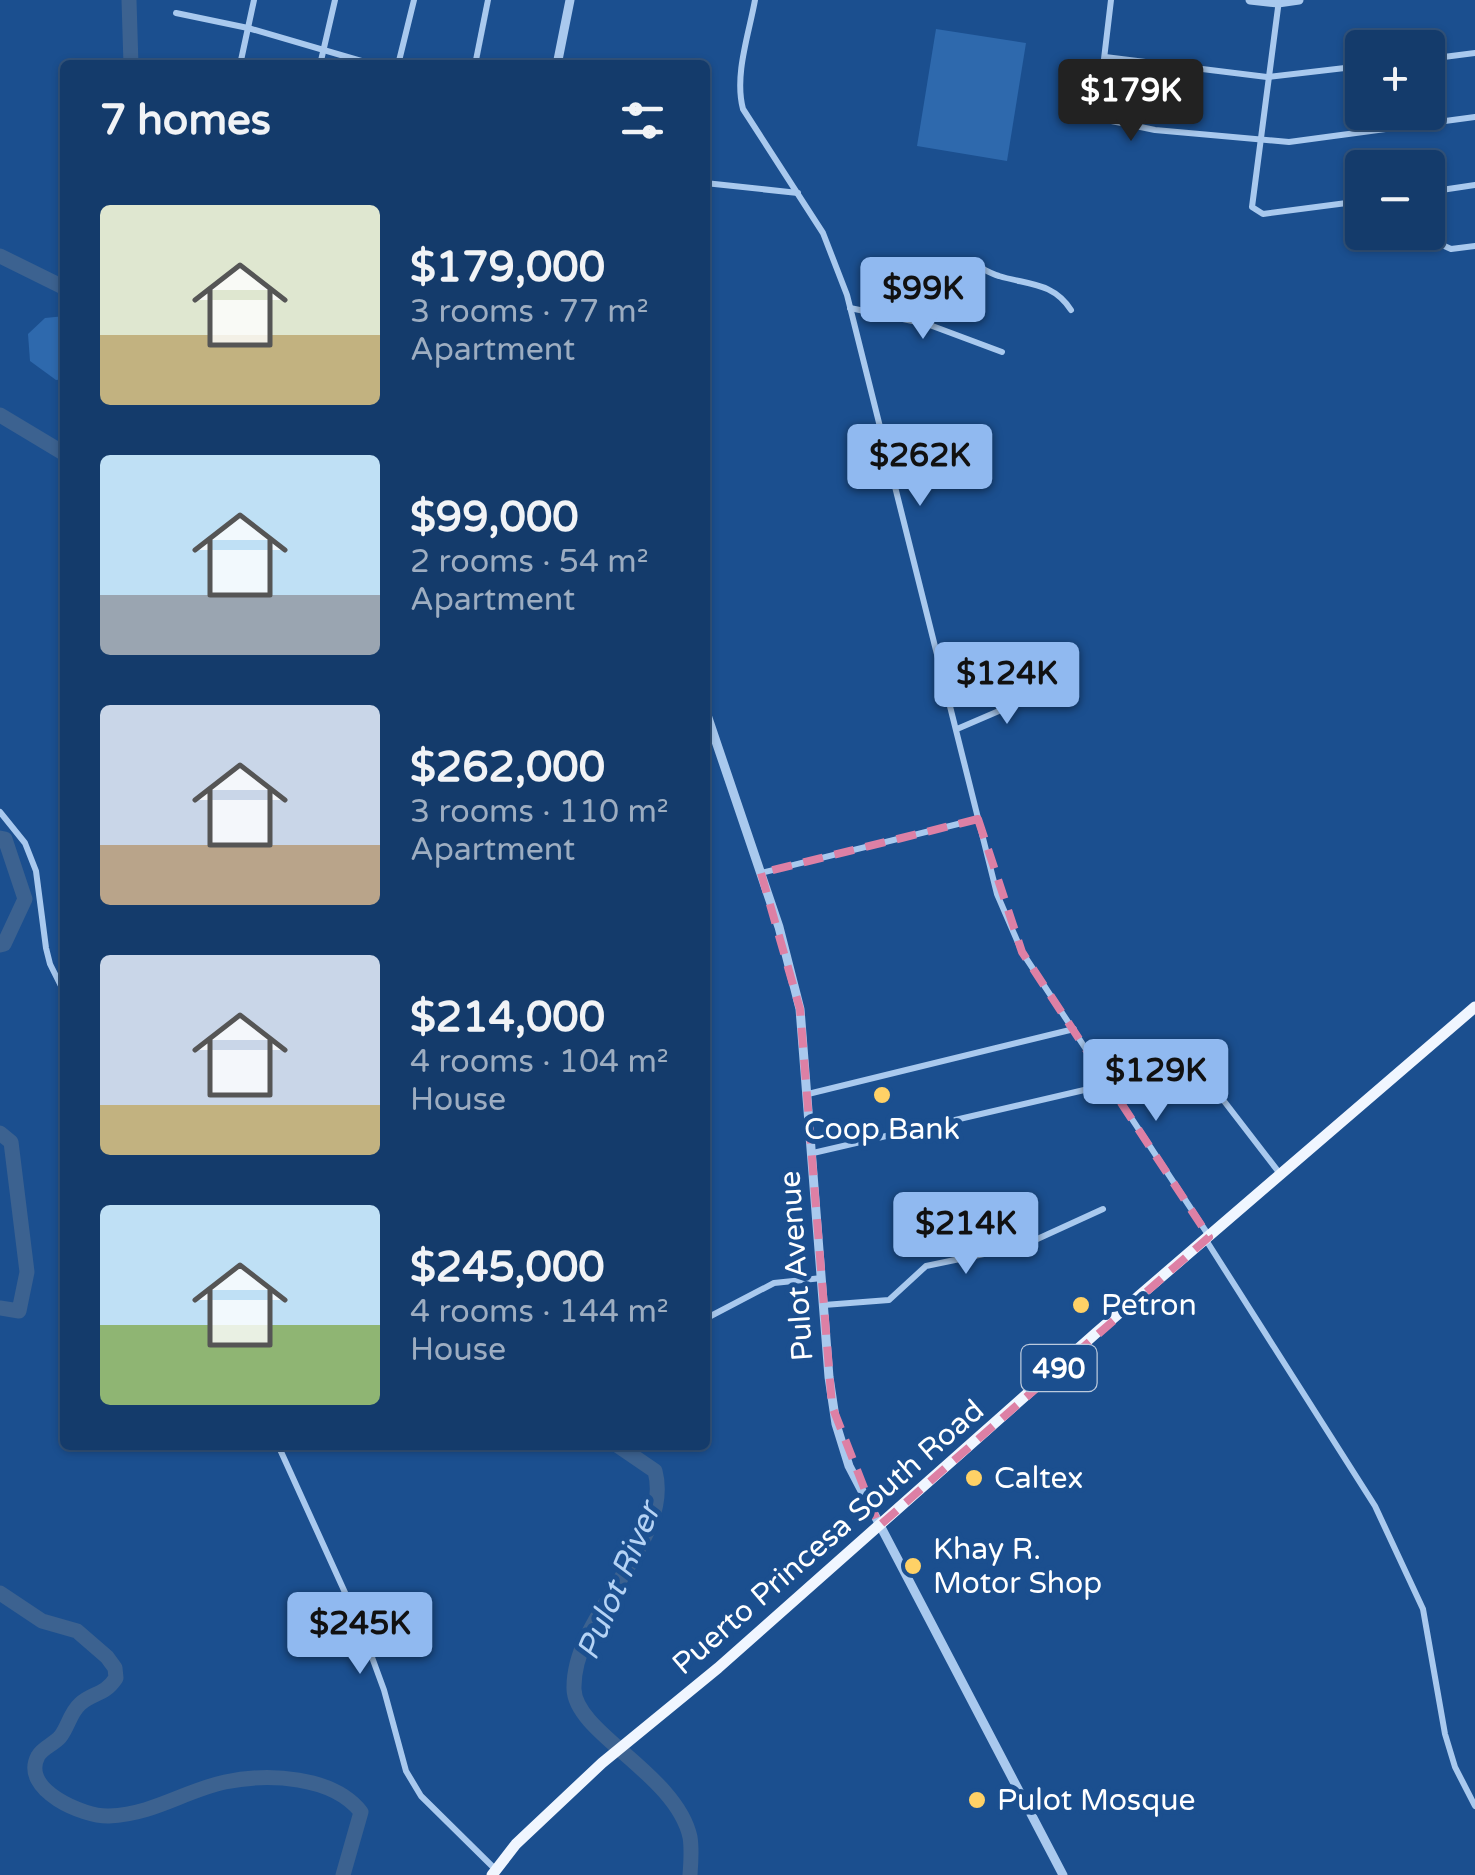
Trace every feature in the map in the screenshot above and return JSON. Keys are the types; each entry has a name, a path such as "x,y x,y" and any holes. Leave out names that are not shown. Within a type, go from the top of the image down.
{"main road":[{"name":"Puerto Princesa South Road","path":"494,1872 516,1844 602,1764 718,1668 1475,1007"}],"street":[{"path":"241,60 254,0"},
{"path":"322,60 335,0"},
{"path":"399,60 414,0"},
{"path":"477,60 488,0"},
{"path":"558,60 570,0"},
{"path":"755,0 739,95 743,109 823,233 850,308 1006,920 1022,952 1110,1084 1375,1506 1426,1618 1450,1754 1475,1806"},
{"path":"1111,0 1097,118 1155,130 1259,142 1329,138 1475,117"},
{"path":"1250,0 1299,0"},
{"path":"1278,2 1251,202 1254,211 1262,214 1345,203"},
{"path":"176,13 248,28 359,60"},
{"path":"1445,56 1475,53"},
{"path":"1106,57 1267,77 1345,68"},
{"path":"710,184 799,193"},
{"path":"1445,190 1475,185"},
{"path":"1445,246 1475,246"},
{"path":"927,324 950,270 960,260 996,275 1048,288 1060,295 1071,310"},
{"path":"850,308 927,324 1002,352"},
{"path":"957,730 1044,692"},
{"name":"Pulot Avenue","path":"710,724 795,982 836,1424 850,1466 879,1526 1064,1875"},
{"path":"0,812 25,843 36,871 50,964 60,984"},
{"path":"760,873 978,819"},
{"path":"808,1094 1074,1029"},
{"path":"1196,1066 1281,1175"},
{"path":"813,1153 1110,1084"},
{"path":"824,1305 890,1300 926,1266 1022,1246 1103,1209"},
{"path":"710,1316 774,1283 822,1278"},
{"path":"280,1450 362,1630 384,1690 406,1771 421,1796 494,1872"}],"highlighted area":[{"path":"978,819 1022,952 1209,1237 879,1526 832,1406 800,1009 761,873"}],"shaded area":[{"path":"936,29 1026,43 1007,161 917,146"},
{"path":"60,316 60,380 30,361 28,334 45,318"}],"waterway":[{"name":"Pulot River","path":"129,0 131,60"},
{"name":"Pulot River","path":"0,256 60,286"},
{"name":"Pulot River","path":"0,415 60,451"},
{"path":"0,838 5,839 25,899 4,944 0,945"},
{"path":"0,1133 11,1142 27,1272 19,1311 0,1308"},
{"name":"Pulot River","path":"624,1450 655,1471 657,1498 637,1551 588,1633 574,1689 591,1722 666,1793 681,1814 690,1837 690,1875"},
{"path":"0,1593 42,1621 77,1631 115,1668 112,1684 80,1704 60,1737 38,1756 35,1768 46,1790 85,1812 109,1816 140,1811 242,1779 280,1778 317,1784 349,1800 361,1812 343,1875"}],"place":[{"name":"Coop Bank","path":"882,1095"},
{"name":"Petron","path":"1081,1305"},
{"name":"Caltex","path":"974,1478"},
{"name":"Khay R. Motor Shop","path":"913,1566"},
{"name":"Pulot Mosque","path":"977,1800"}]}
